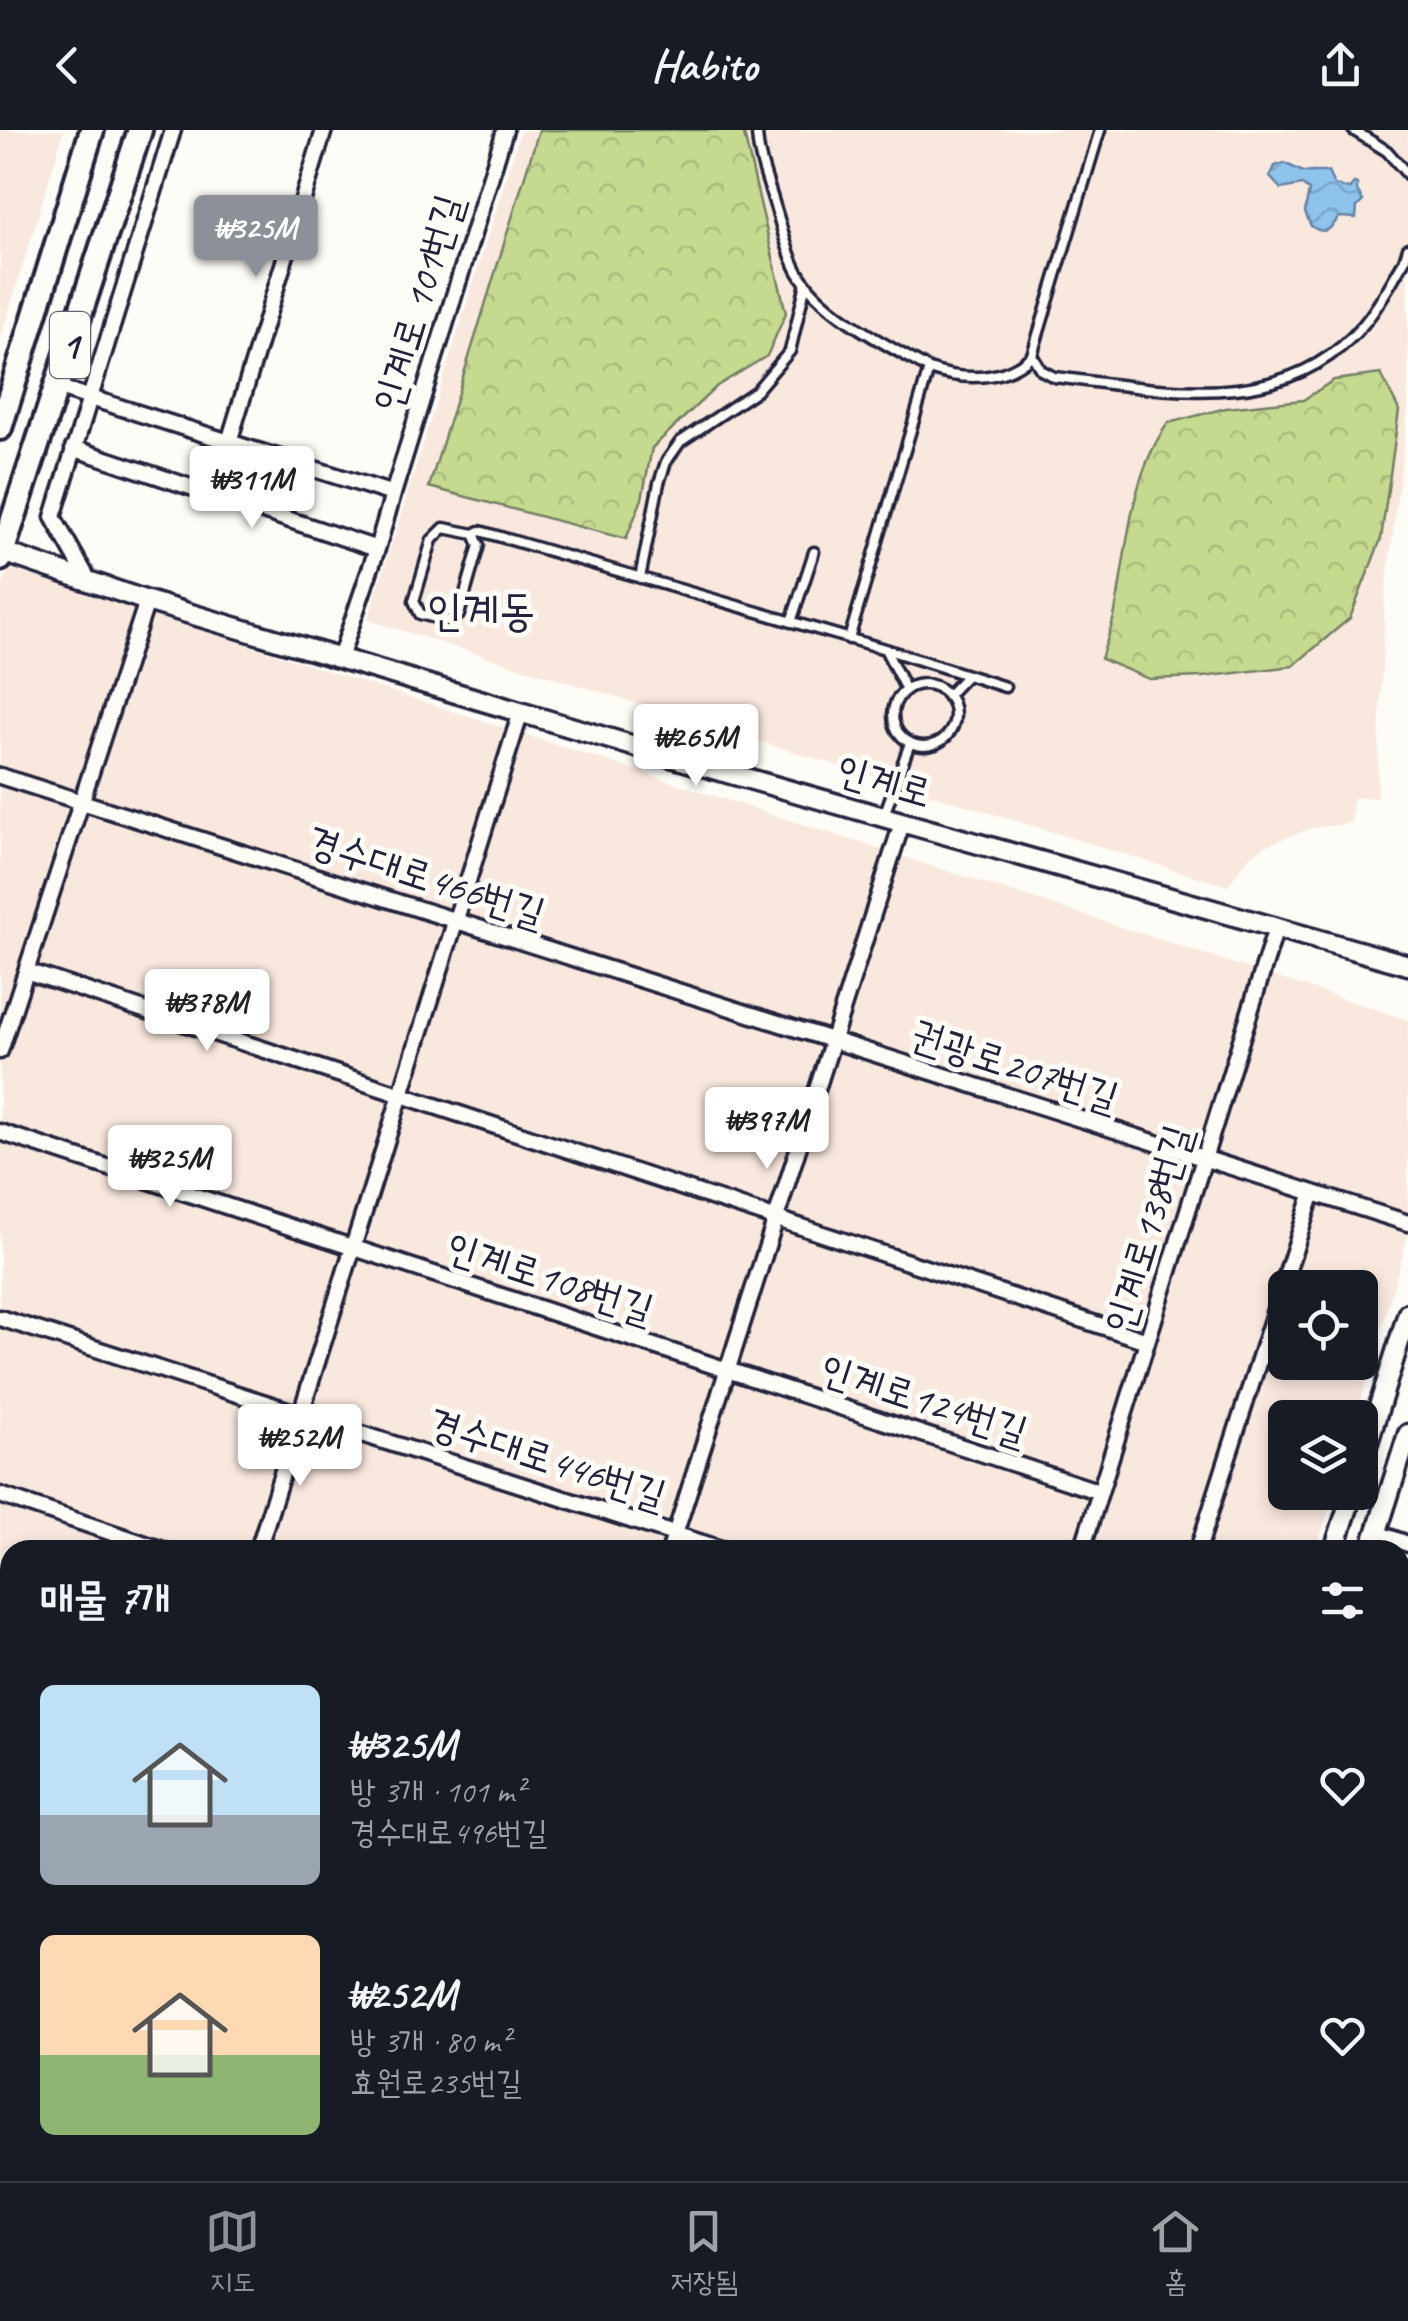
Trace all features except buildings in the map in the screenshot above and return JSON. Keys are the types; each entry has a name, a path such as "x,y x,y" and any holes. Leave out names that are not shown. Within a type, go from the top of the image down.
{"main road":[{"name":"1","path":"0,428 9,374 92,130"},
{"name":"1","path":"1,554 140,130"}],"street":[{"path":"89,581 53,517 173,130"},
{"path":"229,442 324,130"},
{"name":"인계로 101번길","path":"376,549 504,130"},
{"path":"121,188 151,198"},
{"path":"56,387 393,494"},
{"path":"74,448 376,549 340,658"},
{"name":"인계로","path":"1,554 521,712 1408,965"},
{"path":"0,1051 147,601"},
{"path":"261,1540 521,712"},
{"name":"경수대로466번길","path":"0,776 832,1041"},
{"path":"673,1540 832,1041 892,820"},
{"name":"인계로138번길","path":"1085,1540 1276,928"},
{"path":"26,972 1147,1342"},
{"name":"권광로207번길","path":"832,1041 1408,1223"},
{"name":"인계로108번길","path":"0,1132 727,1370"},
{"path":"1201,1540 1312,1195"},
{"path":"1378,1410 1408,1313"},
{"name":"경수대로446번길","path":"0,1318 693,1540"},
{"name":"인계로124번길","path":"727,1370 1100,1492"},
{"path":"1375,1540 1408,1434"},
{"path":"0,1496 133,1540"},
{"path":"1337,1540 1346,1510"}],"lane":[{"path":"757,130 761,160 785,236 797,271 806,283 834,310 929,369 955,376 985,377 1022,365 1032,355 1100,130"},
{"path":"1352,130 1387,151 1408,175"},
{"path":"1032,355 1041,370 1054,378 1192,392 1241,390 1296,377 1341,347 1362,326 1387,290 1408,248"},
{"path":"640,578 658,483 666,462 680,442 756,391 790,350 806,283"},
{"path":"850,639 929,369"},
{"path":"474,534 480,545 459,615 448,621 420,614 414,601 432,540 444,528 474,534 480,531 1006,686"},
{"path":"791,622 814,552"},
{"path":"885,650 906,690"},
{"path":"947,696 967,675"},
{"path":"926,684 947,696 954,711 950,731 935,744 910,743 899,734 893,716 898,698 906,690 926,684"},
{"path":"892,820 910,743"}],"shaded area":[{"path":"0,130 64,130 0,340"},
{"path":"521,130 1408,130 1408,411 1385,596 1377,798 1353,797 1351,823 1312,828 1269,844 1250,856 1227,886 368,620"},
{"path":"9,568 1408,1020 1408,1236 1378,1340 1378,1270 1268,1270 1268,1380 1367,1380 1361,1400 1268,1400 1268,1510 1329,1510 1319,1540 0,1540 0,595"}],"green space":[{"path":"539,130 743,130 786,313 767,356 717,386 652,448 642,499 626,539 429,487"},
{"path":"1381,374 1399,410 1381,539 1350,618 1293,666 1149,679 1101,659 1115,614 1138,488 1155,444 1168,423 1226,408 1303,400 1334,380"}],"water":[{"path":"1284,163 1303,172 1328,172 1334,185 1349,189 1357,184 1363,201 1357,207 1356,218 1339,217 1324,231 1311,226 1305,212 1309,190 1302,185 1281,189 1270,177 1275,166"}],"district":[{"name":"인계동","path":"481,610"}]}
